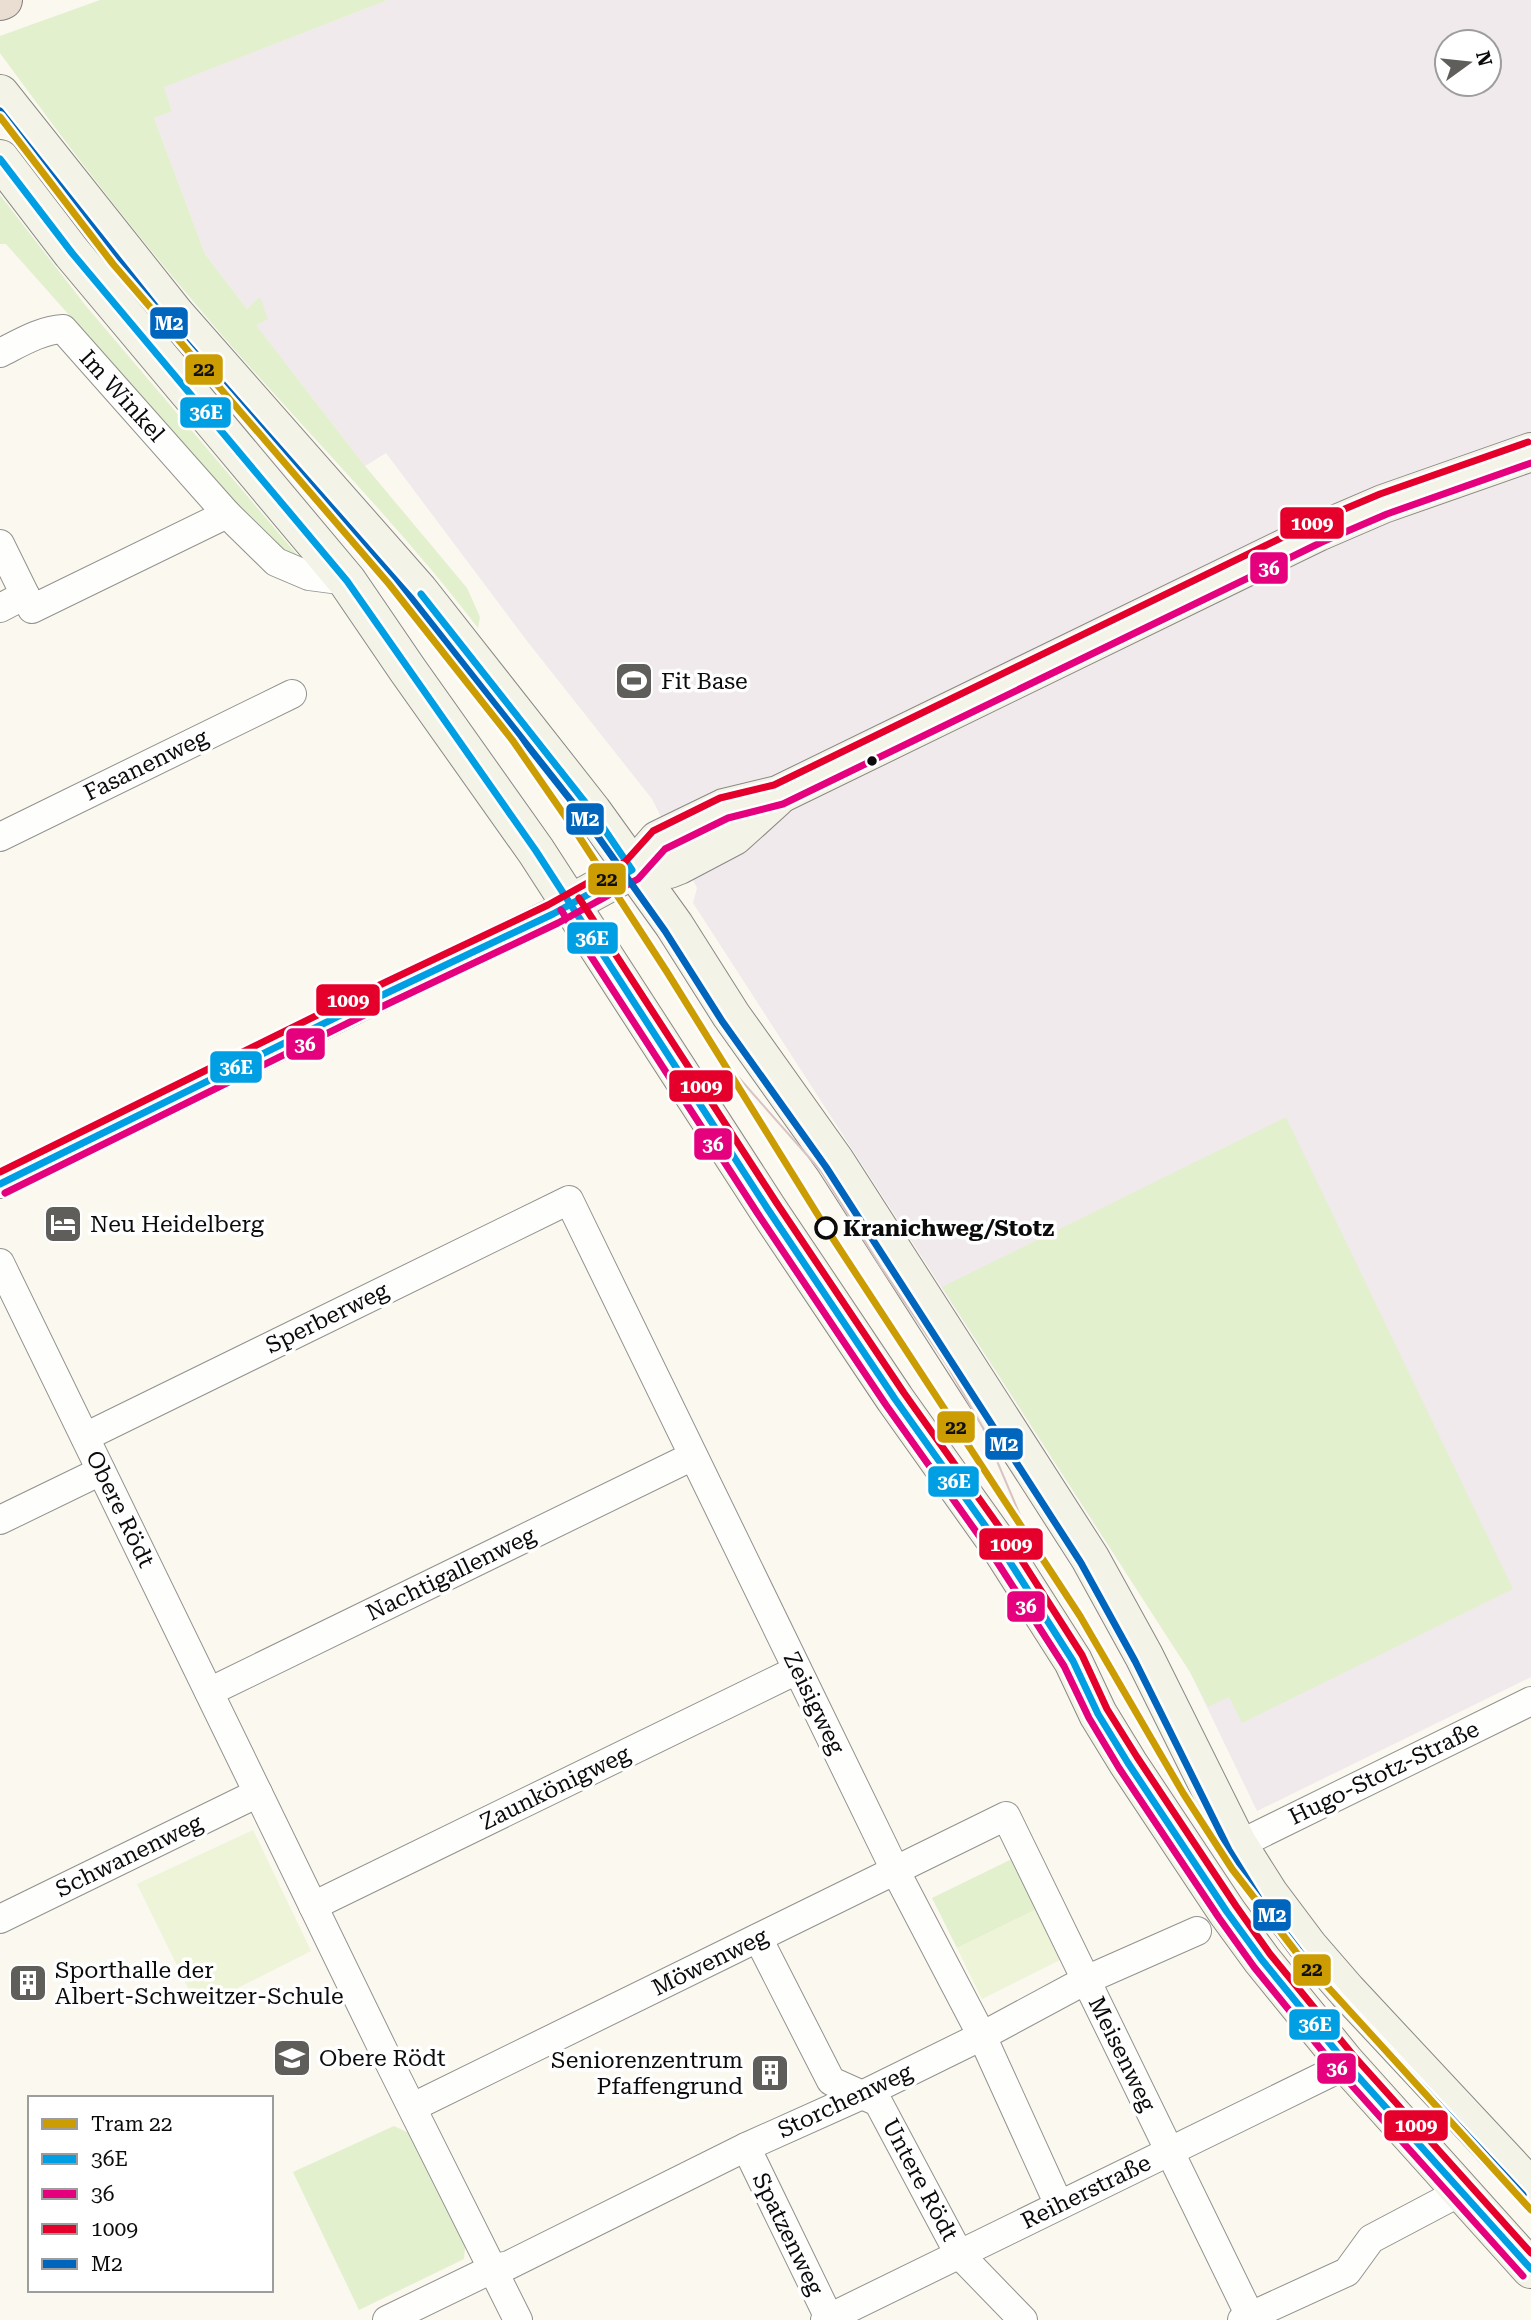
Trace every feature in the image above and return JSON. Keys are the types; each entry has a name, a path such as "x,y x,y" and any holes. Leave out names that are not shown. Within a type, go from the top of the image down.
{"main road":[{"path":"0,94 175,314 419,590 592,810 632,870 674,925 731,1015 835,1161 1090,1558 1144,1656 1238,1845 1269,1894 1331,1973 1531,2188"},
{"path":"0,159 80,263 347,581 536,851 774,1220 895,1399 1001,1548 1073,1661 1098,1714 1128,1763 1227,1913 1345,2062 1531,2269"},
{"path":"570,904 632,870 669,869 679,865 734,836 778,795 1318,532 1383,504 1531,452"}],"street":[{"name":"Im Winkel","path":"0,353 46,332 63,329 227,514 276,562 309,576 347,581"},
{"path":"0,608 37,598 227,514"},
{"path":"0,544 37,598"},
{"name":"Fasanenweg","path":"0,836 292,694"},
{"path":"0,1184 570,904"},
{"name":"Sperberweg","path":"85,1437 569,1200"},
{"name":"Zeisigweg","path":"569,1200 895,1870 982,2036 1059,2205"},
{"name":"Obere Rödt","path":"0,1263 518,2320"},
{"name":"Nachtigallenweg","path":"209,1692 693,1456"},
{"path":"0,1520 102,1471"},
{"name":"Zaunkönigweg","path":"313,1906 797,1670"},
{"name":"Hugo-Stotz-Straße","path":"1238,1845 1531,1701"},
{"name":"Schwanenweg","path":"0,1920 258,1793"},
{"name":"Möwenweg","path":"413,2107 1006,1816"},
{"name":"Meisenweg","path":"1006,1816 1170,2151 1246,2318"},
{"name":"Storchenweg","path":"387,2320 492,2269 509,2264 746,2147 862,2095 982,2036 1086,1980 1197,1931"},
{"name":"Untere Rödt","path":"758,1938 831,2081 878,2102 959,2254 1023,2320"},
{"name":"Reiherstraße","path":"828,2319 1334,2071 1345,2062"},
{"name":"Spatzenweg","path":"746,2147 828,2319"},
{"path":"1246,2318 1347,2272 1371,2239 1460,2192"}],"shaded area":[{"path":"388,0 1531,0 1531,1677 1257,1811 1190,1672 693,903 697,888 652,799 527,641 386,453 365,466 255,324 260,298 247,309 205,254 154,118 172,110 163,87"}],"green space":[{"path":"100,0 388,0 164,87 172,111 154,118 205,254 247,309 260,297 268,319 256,325 365,466 467,588 480,617 478,628 389,521 173,277 0,53 0,36"},
{"path":"0,195 86,306 299,557 291,560 270,541 6,244 0,244"},
{"path":"1286,1117 1513,1589 1242,1723 1229,1697 1208,1707 1190,1672 942,1287"},
{"path":"253,1830 311,1951 198,2008 137,1884"},
{"path":"1012,1859 1037,1909 957,1948 932,1898"},
{"path":"1037,1909 1062,1959 982,1999 957,1948"},
{"path":"394,2126 409,2133 465,2247 464,2259 359,2310 293,2172"}],"tram line":[{"name":"22","path":"0,117 113,264 389,584 513,741 667,972 826,1228 1080,1616 1183,1793 1232,1869 1296,1952 1531,2210"},
{"path":"718,1054 821,1171 947,1365 983,1428 1031,1541"}],"transit line":[{"name":"M2","path":"0,111 167,321 411,598 584,817 665,931 722,1021 826,1167 1081,1563 1135,1661 1229,1850 1260,1900 1339,1998 1523,2195"},
{"name":"36E","path":"0,159 72,253 347,581 536,851 767,1208 895,1399 1001,1548 1073,1661 1098,1714 1128,1763 1227,1912 1262,1960 1345,2062 1531,2269"},
{"name":"1009","path":"0,1172 346,1001 548,905 625,862 653,831 720,798 774,785 1314,522 1380,494 1528,442"},
{"name":"36","path":"5,1193 356,1019 558,923 638,879 665,849 728,818 783,804 1322,542 1387,514 1531,463"},
{"name":"36E","path":"0,1184 351,1010 553,914 632,870 592,811 421,594"},
{"name":"1009","path":"579,898 776,1202 904,1393 1010,1542 1082,1655 1107,1709 1236,1906 1270,1954 1353,2055 1531,2253"},
{"name":"36","path":"561,910 758,1214 886,1405 992,1554 1064,1666 1089,1718 1119,1768 1219,1918 1254,1967 1337,2069 1523,2276"}],"place":[{"name":"Fit Base","path":"634,681"},
{"name":"Neu Heidelberg","path":"63,1224"},
{"name":"Kranichweg/Stotz","path":"826,1228"},
{"name":"Sporthalle der Albert-Schweitzer-Schule","path":"28,1983"},
{"name":"Obere Rödt","path":"292,2058"},
{"name":"Seniorenzentrum Pfaffengrund","path":"770,2073"}]}
